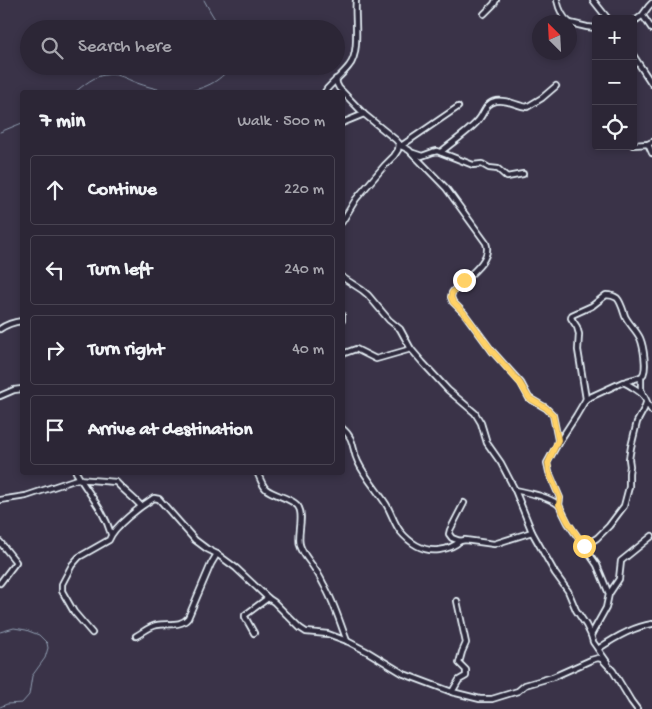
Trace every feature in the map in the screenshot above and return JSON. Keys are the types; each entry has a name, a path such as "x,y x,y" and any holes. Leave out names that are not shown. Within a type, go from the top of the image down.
{"street":[{"path":"345,71 350,66 353,58 356,0"},
{"path":"484,14 496,0"},
{"path":"557,0 559,10 563,15"},
{"path":"593,0 605,15"},
{"path":"637,19 642,16 652,3"},
{"path":"642,16 652,29"},
{"path":"577,24 592,28"},
{"path":"636,60 652,84"},
{"path":"326,90 340,75"},
{"path":"336,79 341,90"},
{"path":"441,152 480,118 484,109 490,104 505,101 527,107 542,98 556,86"},
{"path":"345,94 364,114 411,152 446,188 488,247 481,265 464,280 452,293 451,297 492,351 520,383 529,398 551,412 558,440 557,445"},
{"path":"345,217 356,199 384,165 394,156 400,145 458,107"},
{"path":"345,122 364,114"},
{"path":"637,145 650,143 652,153"},
{"path":"411,152 422,156 432,152 441,152 468,163 482,164 489,168 498,169 507,177 523,174"},
{"path":"345,279 368,295 384,315 400,329 411,349 448,390 475,413 481,423 487,443 501,463 515,490 532,532 555,573 568,590 576,610 608,666"},
{"path":"586,399 578,350 579,334 571,318 572,315 592,306 604,296 613,296 617,298 626,318 641,340 645,366 645,371 641,377 641,390 646,403 652,411"},
{"path":"0,329 11,323 20,321"},
{"path":"345,353 356,349 376,359 411,349"},
{"path":"559,505 560,498 549,472 548,463 586,399 623,382 641,377"},
{"path":"623,382 644,396"},
{"path":"0,396 20,389"},
{"path":"584,546 597,538 609,526 624,506 629,487 631,448 637,422 646,403"},
{"path":"345,431 350,435 358,461 386,504 400,530 413,543 430,551 448,548 458,544 460,541"},
{"path":"78,475 108,523 111,534"},
{"path":"259,475 266,489 294,502 299,507 301,512 300,545 304,556 315,569 325,587 347,641"},
{"path":"0,500 26,496 77,479 116,482 141,506"},
{"path":"515,490 555,502 559,505 596,565 609,594"},
{"path":"92,633 74,612 62,591 62,584 72,565 79,557 109,540 111,534 141,506 154,498 159,499 195,540 236,568 306,632 328,634 347,641 404,674 452,692 480,699 492,699 518,691 525,685 553,677 598,658 602,659 613,671 637,709"},
{"path":"464,503 450,530 449,534 452,538 460,541 494,544 532,532"},
{"path":"591,635 606,608 609,594 619,579 621,561 652,536"},
{"path":"0,542 16,562 0,583"},
{"path":"136,636 158,625 181,624 188,618 217,554"},
{"path":"254,633 244,617 268,598"},
{"path":"452,692 459,680 466,676 466,670 459,663 466,643 457,600"},
{"path":"598,649 616,636 652,624"}],"waterway":[{"path":"204,0 216,20"},
{"path":"78,90 93,79 109,75"},
{"path":"113,75 164,90"},
{"path":"193,90 216,81 223,75"},
{"path":"0,132 20,124"},
{"path":"0,632 14,628 26,630 39,635 47,643 48,648 45,658 32,676 29,695 22,703 7,704 0,707"}],"route":[{"path":"464,280 452,293 453,302 520,383 529,398 546,408 553,415 558,440 548,463 549,472 560,498 559,505 584,546"}]}
